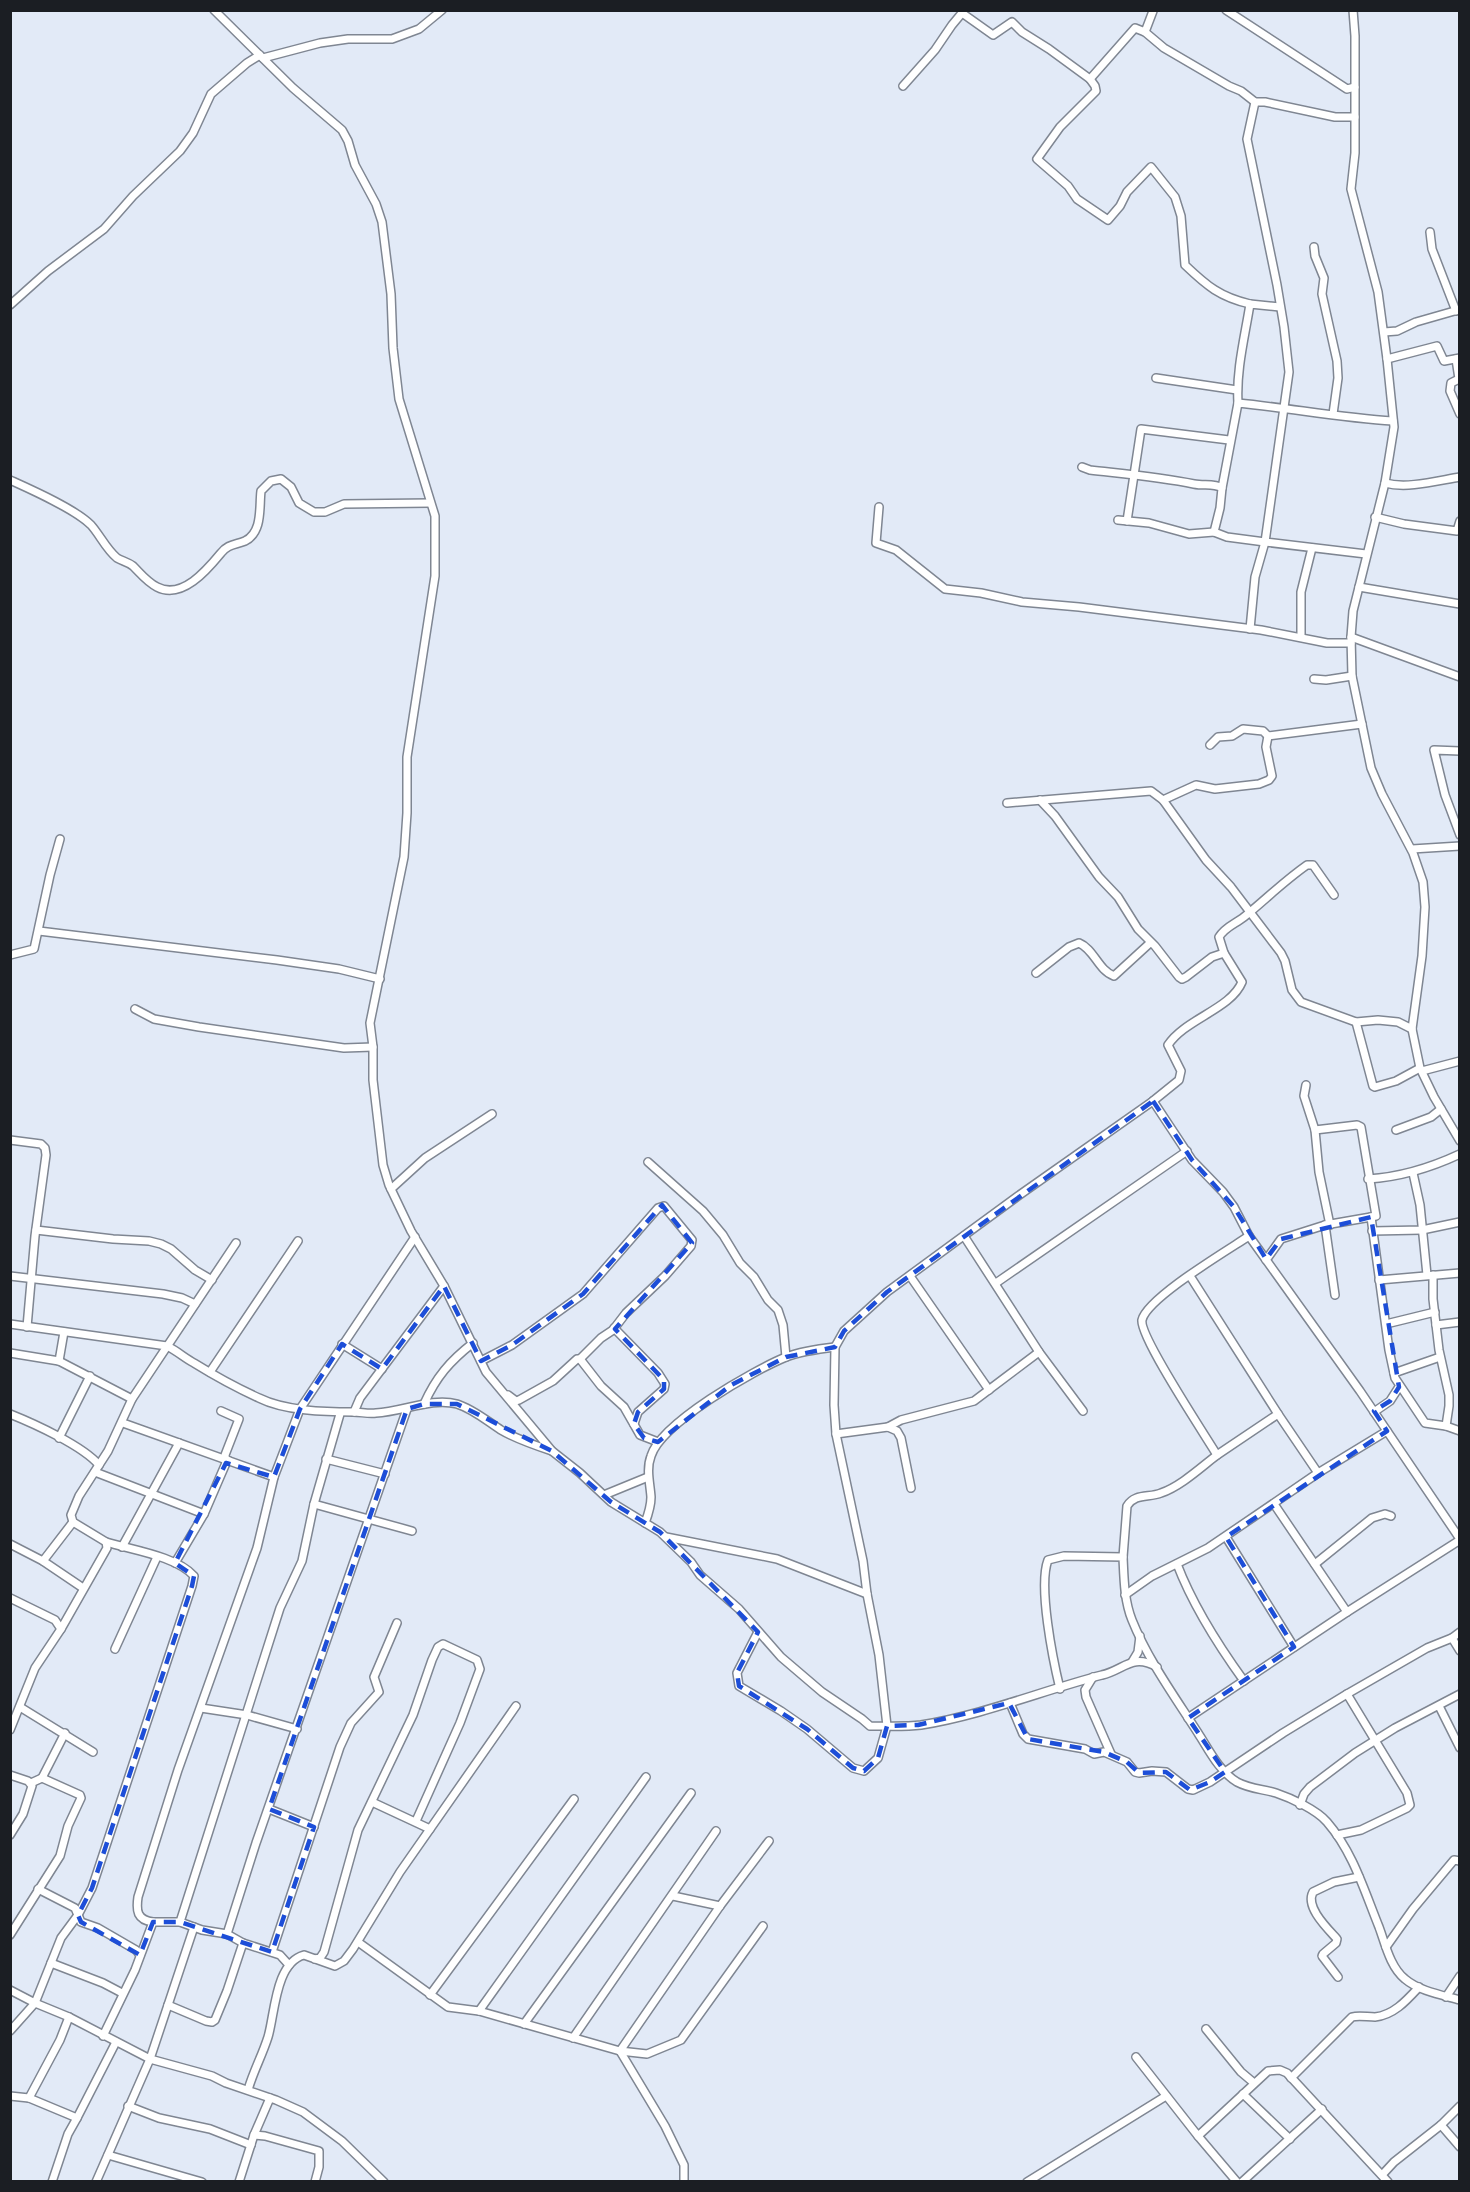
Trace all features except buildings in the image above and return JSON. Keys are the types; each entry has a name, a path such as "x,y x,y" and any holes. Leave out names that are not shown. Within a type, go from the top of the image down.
{"street":[{"path":"214,10 293,88 342,130 355,165 376,204 382,222 391,294 399,399 435,516 435,576 407,758 404,857 370,1023 374,1047 373,1080 384,1165 391,1189 415,1237 444,1286 481,1361 501,1391 552,1451 611,1502 666,1537 691,1562 700,1575 725,1595 781,1657 822,1692 870,1726 918,1725 979,1712 1060,1689 1085,1678 1105,1675 1132,1662 1146,1661 1157,1667"},
{"path":"10,305 48,271 104,229 133,196 180,151 193,133 211,94 247,63 262,56 320,43 348,39 392,39 419,29 442,10"},
{"path":"1226,10 1347,89 1355,87"},
{"path":"1353,10 1355,153 1351,189 1378,292 1393,421 1385,483 1353,611 1352,676 1376,781 1412,849 1423,882 1425,907 1422,956 1412,1029 1421,1070 1460,1141"},
{"path":"1145,32 1153,11"},
{"path":"903,86 935,50 962,13 993,35 1012,22 1022,32 1090,79 1096,91 1060,127 1037,159 1068,186 1077,199 1108,220 1120,206 1127,192 1151,167 1175,197 1181,216 1185,265 1207,287 1230,300 1280,307"},
{"path":"1090,79 1135,28 1145,32 1164,48 1229,87 1240,91 1255,102 1265,102 1335,117 1355,117"},
{"path":"1250,629 1256,577 1265,542 1288,372 1284,327 1247,139 1255,102"},
{"path":"1383,332 1397,331 1416,322 1458,310 1432,249 1430,232"},
{"path":"1314,247 1315,256 1324,278 1322,294 1337,361 1338,378 1333,414"},
{"path":"1214,532 1220,508 1229,440 1238,403 1237,390 1250,304"},
{"path":"1387,359 1437,345 1444,361 1458,358 1459,380 1451,383 1450,391 1460,414"},
{"path":"1156,378 1237,390"},
{"path":"1238,403 1393,421"},
{"path":"1127,521 1141,429 1229,440"},
{"path":"1082,466 1090,470 1174,479 1196,484 1217,485 1222,488"},
{"path":"1385,483 1414,485 1460,477"},
{"path":"10,480 53,501 90,525 117,558 130,563 146,580 159,588 171,590 184,586 202,575 226,546 246,540 255,531 259,521 261,491 272,481 281,479 291,487 299,503 314,512 325,512 344,504 430,503"},
{"path":"879,507 876,543 896,550 945,589 981,593 1022,602 1250,629 1327,643 1351,640 1460,677"},
{"path":"1375,517 1404,524 1458,531 1460,521"},
{"path":"1118,520 1149,523 1189,534 1214,532 1227,537 1366,554"},
{"path":"1302,637 1301,592 1312,548"},
{"path":"1359,587 1460,604"},
{"path":"1314,679 1326,680 1352,676"},
{"path":"1268,736 1362,724"},
{"path":"1210,745 1218,737 1232,736 1243,729 1263,731 1268,736"},
{"path":"1163,800 1196,785 1215,789 1259,784 1269,780 1272,776 1266,743 1268,736"},
{"path":"1460,750 1434,750 1445,795 1460,835"},
{"path":"1007,803 1151,791 1163,800 1206,860 1281,953 1292,990 1301,1002 1356,1022 1378,1020 1398,1022 1412,1029"},
{"path":"1040,800 1055,816 1100,877 1119,897 1138,929 1182,979 1212,957 1224,953"},
{"path":"10,955 34,949 60,839"},
{"path":"1412,849 1460,846"},
{"path":"758,1632 736,1673 739,1686 781,1710 853,1768 864,1771 878,1758 887,1726 879,1655 836,1434 835,1347 850,1324 886,1292 1179,1080 1181,1074 1168,1046 1171,1041 1196,1020 1219,1007 1240,987 1242,982 1224,953 1219,937 1221,933 1250,912 1290,877 1310,864 1334,895"},
{"path":"39,931 277,960 339,969 380,978"},
{"path":"1036,973 1070,947 1079,943 1087,948 1107,973 1114,976 1150,943"},
{"path":"135,1009 154,1019 199,1027 344,1048 374,1047"},
{"path":"1356,1022 1375,1087 1421,1070 1460,1061"},
{"path":"1306,1085 1304,1096 1315,1130 1335,1294"},
{"path":"1153,1101 1186,1151 1234,1207 1249,1236 1374,1412 1460,1540 1188,1718"},
{"path":"1396,1130 1431,1117 1441,1109"},
{"path":"391,1189 425,1158 492,1114"},
{"path":"1266,1260 1281,1239 1328,1225 1376,1216 1368,1179 1364,1138 1359,1126 1315,1130"},
{"path":"10,1140 41,1144 45,1148 46,1155 27,1327"},
{"path":"996,1283 1186,1151"},
{"path":"1368,1179 1413,1173 1460,1154"},
{"path":"648,1162 703,1210 723,1235 740,1263 754,1277 768,1300 778,1310 783,1325 786,1358"},
{"path":"1413,1173 1420,1205 1440,1357 1449,1406 1446,1426"},
{"path":"481,1361 512,1346 583,1294 658,1208 664,1206 692,1240 691,1246 665,1276 626,1313 614,1328 553,1381 518,1401 501,1391"},
{"path":"1371,1217 1394,1373 1399,1386 1425,1423 1460,1431"},
{"path":"1372,1230 1422,1230 1460,1222"},
{"path":"36,1230 113,1239 149,1240 171,1249 195,1270 212,1280"},
{"path":"964,1236 1039,1352 1083,1411"},
{"path":"1217,1455 1165,1370 1142,1327 1142,1319 1157,1299 1249,1236"},
{"path":"289,1965 280,1955 243,1943 227,1934 180,1922 144,1921 138,1916 136,1909 138,1897 178,1770 257,1548 274,1478 300,1409 415,1237"},
{"path":"210,1372 298,1240"},
{"path":"10,2031 34,2003 61,1938 78,1915 92,1888 194,1576 187,1569 175,1563 106,1542 73,1522 71,1515 79,1496 97,1469 120,1423 123,1422 132,1399 236,1243"},
{"path":"1379,1280 1460,1273"},
{"path":"10,1276 163,1294 182,1298 195,1305"},
{"path":"910,1276 988,1390"},
{"path":"1190,1276 1318,1473"},
{"path":"354,1412 360,1398 444,1286"},
{"path":"1386,1324 1435,1312"},
{"path":"1436,1325 1460,1322"},
{"path":"10,1324 167,1346 262,1400 300,1409 340,1414 376,1413 424,1404 457,1404 503,1431 552,1451"},
{"path":"614,1328 645,1358 665,1384 664,1389 638,1412 634,1424"},
{"path":"59,1361 64,1332"},
{"path":"424,1404 433,1385 453,1359 472,1343"},
{"path":"342,1344 382,1369"},
{"path":"645,1523 650,1504 648,1477 650,1456 658,1442 673,1426 730,1385 806,1350 835,1347"},
{"path":"836,1434 888,1427 901,1420 974,1401 1039,1352"},
{"path":"10,1353 59,1361 132,1399"},
{"path":"1394,1373 1440,1357"},
{"path":"580,1359 602,1386 624,1407 644,1438 658,1442"},
{"path":"58,1438 90,1376"},
{"path":"1374,1412 1390,1401 1399,1386"},
{"path":"227,1934 407,1409"},
{"path":"175,1563 204,1514 227,1462 225,1455 239,1419 221,1412"},
{"path":"10,1414 93,1457 97,1469 151,1494 204,1514"},
{"path":"180,1922 280,1608 302,1561 314,1504 340,1414"},
{"path":"1278,1414 1171,1488 1160,1494 1140,1496 1130,1500 1127,1506 1123,1557 1125,1595 1132,1620 1188,1718 1225,1772 1240,1783 1276,1793 1321,1816 1353,1859 1386,1947 1400,1973 1419,1988 1460,2000"},
{"path":"123,1422 274,1478"},
{"path":"888,1427 897,1431 900,1438 911,1488"},
{"path":"1125,1595 1152,1576 1226,1537 1318,1473 1387,1431"},
{"path":"122,1547 179,1443"},
{"path":"326,1459 385,1474"},
{"path":"604,1495 648,1477"},
{"path":"314,1504 412,1531"},
{"path":"1274,1504 1347,1612"},
{"path":"1315,1564 1372,1518 1384,1514 1390,1516"},
{"path":"44,1561 73,1522"},
{"path":"666,1537 777,1559 867,1594"},
{"path":"1226,1537 1294,1647"},
{"path":"10,1730 35,1668 61,1629 107,1548 106,1542"},
{"path":"10,1544 44,1561 83,1588"},
{"path":"1060,1689 1050,1640 1045,1582 1048,1560 1064,1556 1123,1557"},
{"path":"115,1649 157,1557"},
{"path":"1176,1564 1185,1586 1220,1647 1244,1681"},
{"path":"10,1598 55,1620 61,1629"},
{"path":"272,1952 324,1794 349,1727 379,1692 374,1677 397,1623"},
{"path":"1010,1703 1023,1734 1028,1739 1085,1749 1094,1754 1104,1752 1111,1754 1128,1762 1135,1772 1166,1772 1191,1790 1210,1782 1347,1694 1427,1648 1452,1638 1460,1632"},
{"path":"1132,1662 1138,1652 1140,1636"},
{"path":"1452,1638 1460,1651"},
{"path":"315,1959 320,1958 324,1952 351,1851 417,1706 432,1660 438,1647 443,1644 477,1660 480,1669 460,1723 416,1821"},
{"path":"1093,1677 1085,1690 1086,1697 1111,1754"},
{"path":"1337,1835 1361,1830 1410,1805 1407,1793 1347,1694"},
{"path":"1300,1805 1310,1786 1374,1740 1460,1694"},
{"path":"248,2090 268,2035 280,1983 289,1965 294,1959 304,1955 335,1966 344,1961 358,1942 379,1904 516,1706"},
{"path":"1439,1706 1460,1748"},
{"path":"20,1707 93,1752"},
{"path":"201,1708 247,1715 297,1729"},
{"path":"10,1775 31,1783 42,1778 65,1733"},
{"path":"479,2011 646,1777"},
{"path":"10,1935 60,1856 68,1826 81,1798 80,1795 42,1778"},
{"path":"11,1832 31,1792 31,1783"},
{"path":"524,2024 691,1793"},
{"path":"430,1995 574,1799"},
{"path":"372,1802 430,1829"},
{"path":"268,1809 314,1827"},
{"path":"573,2038 716,1831"},
{"path":"620,2052 720,1906 769,1841"},
{"path":"1386,1947 1435,1881 1454,1860 1460,1861"},
{"path":"1338,1977 1323,1956 1337,1940 1324,1926 1310,1898 1313,1892 1334,1882 1359,1877"},
{"path":"38,1889 75,1908 81,1922 98,1928 136,1950 140,1955"},
{"path":"673,1896 720,1906"},
{"path":"103,2036 135,1970 153,1922"},
{"path":"358,1942 392,1964 448,2007 479,2011 620,2052 647,2054 681,2040 763,1926"},
{"path":"96,2181 150,2059 194,1927"},
{"path":"168,2005 206,2021 215,2020 243,1943"},
{"path":"51,1963 103,1983 122,1993"},
{"path":"1446,1996 1460,1976"},
{"path":"1291,2078 1352,2017 1378,2017 1388,2014 1419,1988"},
{"path":"10,1990 34,2003 69,2017 150,2059 212,2076 303,2112 352,2149 364,2164 384,2181"},
{"path":"28,2098 60,2040 69,2017"},
{"path":"1206,2029 1241,2072 1254,2083"},
{"path":"52,2181 68,2134 116,2042"},
{"path":"620,2052 665,2126 684,2165 684,2181"},
{"path":"1136,2057 1198,2136 1240,2181 1322,2109"},
{"path":"1198,2136 1254,2083 1268,2071 1274,2069 1287,2073 1388,2181"},
{"path":"1243,2094 1290,2139"},
{"path":"10,2096 28,2098 77,2118"},
{"path":"1027,2181 1166,2096"},
{"path":"239,2181 254,2135 270,2098"},
{"path":"128,2106 159,2118 210,2129 251,2145"},
{"path":"1382,2175 1460,2106"},
{"path":"1441,2125 1460,2147"},
{"path":"254,2135 319,2151 319,2167 315,2181"},
{"path":"108,2155 202,2181"}],"highlighted area":[{"path":"1153,1101 1192,1160 1234,1207 1266,1259 1281,1239 1371,1217 1399,1387 1390,1401 1374,1411 1387,1431 1226,1537 1294,1647 1188,1718 1225,1772 1210,1782 1190,1790 1166,1772 1139,1773 1127,1762 1104,1752 1028,1739 1009,1703 918,1725 887,1726 878,1758 864,1771 853,1768 807,1729 739,1686 737,1673 758,1632 660,1532 611,1502 552,1451 457,1404 424,1404 407,1409 269,1809 314,1827 272,1952 180,1922 153,1922 140,1955 81,1922 78,1915 92,1888 192,1586 194,1576 175,1563 226,1463 274,1477 300,1409 342,1344 382,1369 444,1286 481,1361 512,1345 583,1294 662,1205 692,1243 615,1329 664,1380 664,1389 638,1412 634,1424 644,1438 658,1442 731,1385 786,1357 835,1347 844,1331 887,1292"}]}
